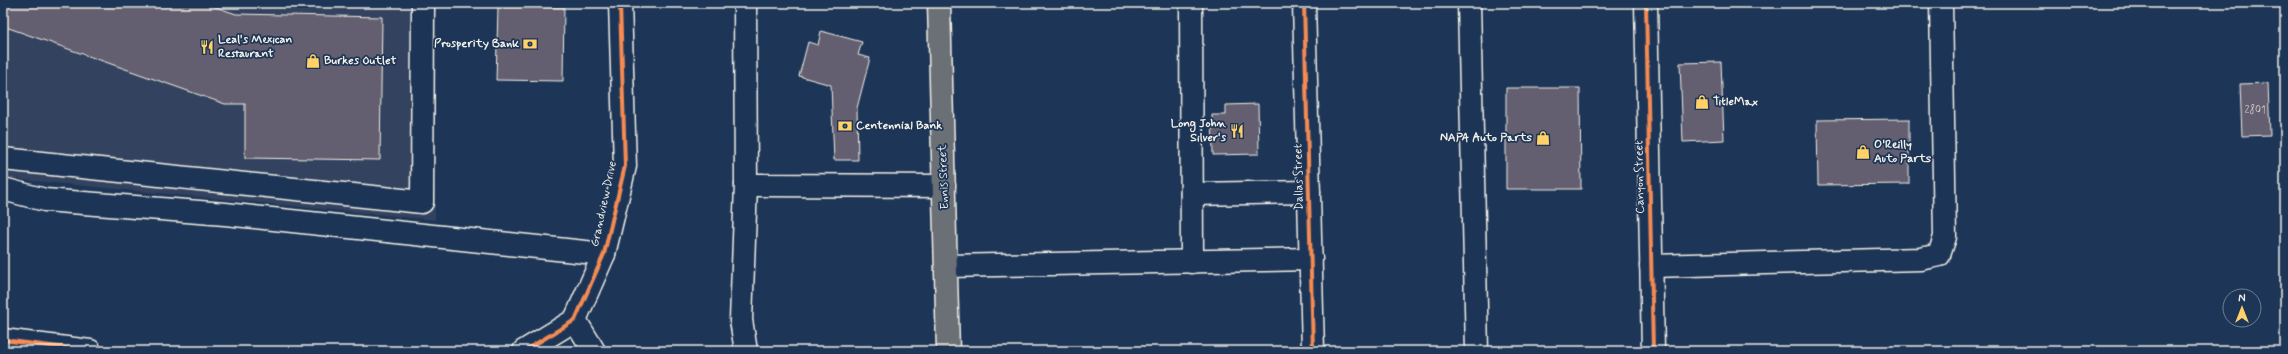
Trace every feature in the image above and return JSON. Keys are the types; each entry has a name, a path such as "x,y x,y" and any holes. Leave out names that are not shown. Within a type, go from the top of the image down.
{"main road":[{"name":"Ennis Street","path":"939,3 948,351"}],"street":[{"path":"3,159 422,202 423,3"},
{"name":"Grandview Drive","path":"575,320 604,254 625,166 620,3"},
{"path":"745,3 746,185 741,320 746,351"},
{"path":"1191,3 1192,262"},
{"name":"Dallas Street","path":"1304,3 1313,351"},
{"path":"1469,3 1477,351"},
{"name":"Canyon Street","path":"1646,3 1653,351"},
{"path":"1652,266 1921,259 1939,255 1945,237 1941,3"},
{"path":"746,185 944,186"},
{"path":"3,189 45,200 225,214 604,254"},
{"path":"1192,194 1309,192"},
{"path":"946,266 1311,259"},
{"path":"524,351 575,320 594,351"},
{"path":"3,340 90,351"}],"shaded area":[{"path":"3,3 436,3 435,220 3,178"}],"building":[{"path":"3,3 204,3 236,14 382,17 380,160 245,158 245,104 225,104 3,26"},
{"name":"Prosperity Bank","path":"520,3 542,3 542,7 564,7 563,81 496,80 498,7 520,7"},
{"name":"Centennial Bank","path":"821,31 862,42 858,55 870,58 857,108 858,160 834,160 831,85 799,76 808,42 818,45"},
{"name":"TitleMax","path":"1721,62 1724,140 1683,142 1680,63"},
{"path":"2268,83 2270,135 2242,136 2240,84"},
{"name":"NAPA Auto Parts","path":"1506,88 1580,88 1581,189 1506,189"},
{"path":"1258,104 1259,154 1213,155 1212,115 1226,115 1226,105"},
{"name":"O'Reilly Auto Parts","path":"1909,119 1909,184 1818,185 1817,120"}],"cycle path":[{"path":"524,351 575,320 604,254 625,166 620,3"},
{"path":"1304,3 1313,351"},
{"path":"1646,3 1653,351"},
{"path":"3,340 90,351"}],"place":[{"name":"Prosperity Bank","path":"530,44"},
{"name":"Leal's Mexican Restaurant","path":"207,47"},
{"name":"Burkes Outlet","path":"313,61"},
{"name":"TitleMax","path":"1702,102"},
{"name":"Centennial Bank","path":"845,126"},
{"name":"Long John Silver's","path":"1237,131"},
{"name":"NAPA Auto Parts","path":"1543,138"},
{"name":"O'Reilly Auto Parts","path":"1863,152"}]}
